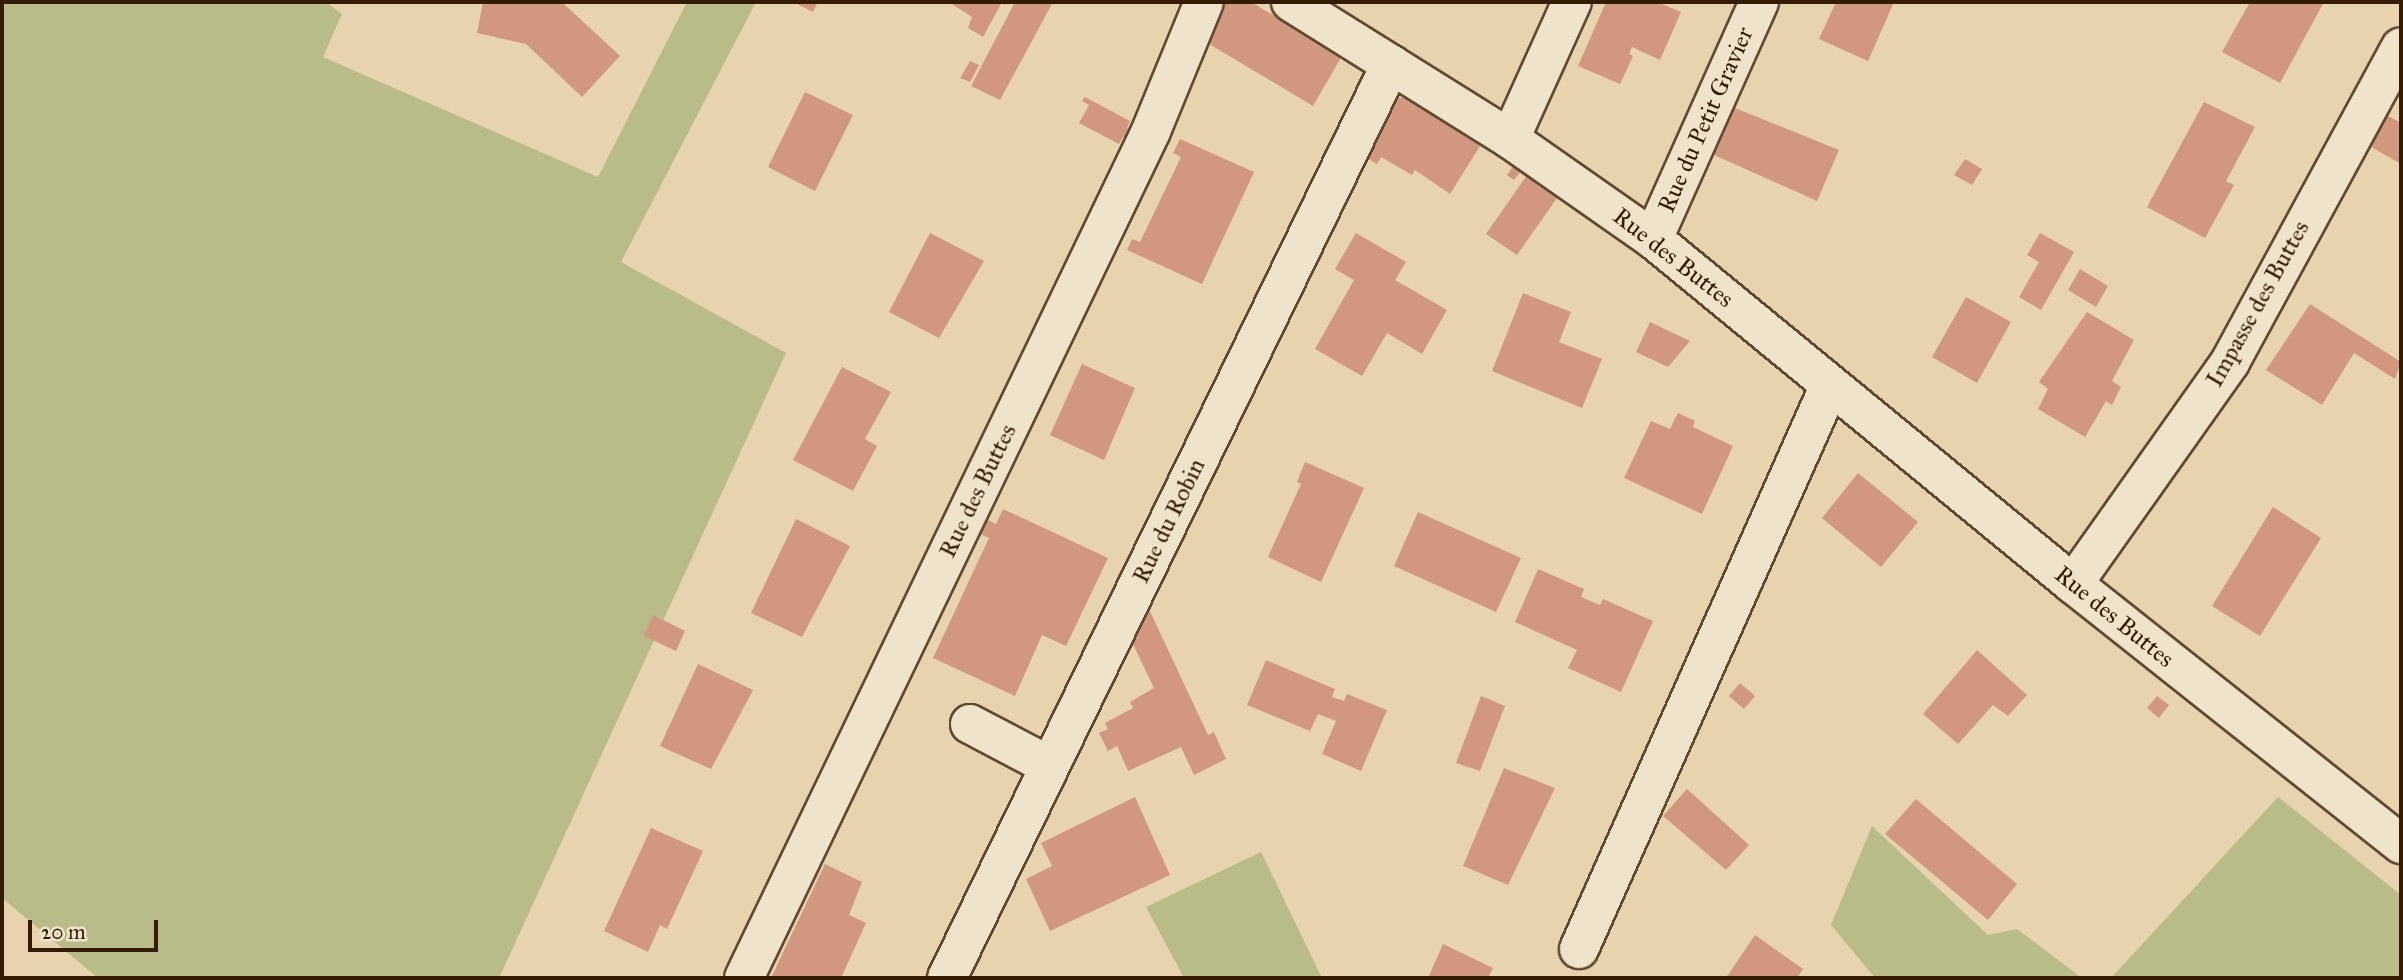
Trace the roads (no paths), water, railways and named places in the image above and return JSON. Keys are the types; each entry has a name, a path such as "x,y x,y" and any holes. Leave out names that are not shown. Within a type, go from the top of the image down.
{"street":[{"name":"Rue des Buttes","path":"744,978 1151,131 1204,2"},
{"name":"Rue des Buttes","path":"1291,2 1510,139 1653,239 2073,584 2401,845"},
{"path":"1510,139 1572,2"},
{"name":"Rue du Petit Gravier","path":"1653,239 1759,2"},
{"name":"Impasse des Buttes","path":"2073,584 2230,362 2401,47"},
{"name":"Rue du Robin","path":"947,978 1391,64"},
{"path":"1578,950 1830,385"},
{"path":"970,724 1050,765"}]}
